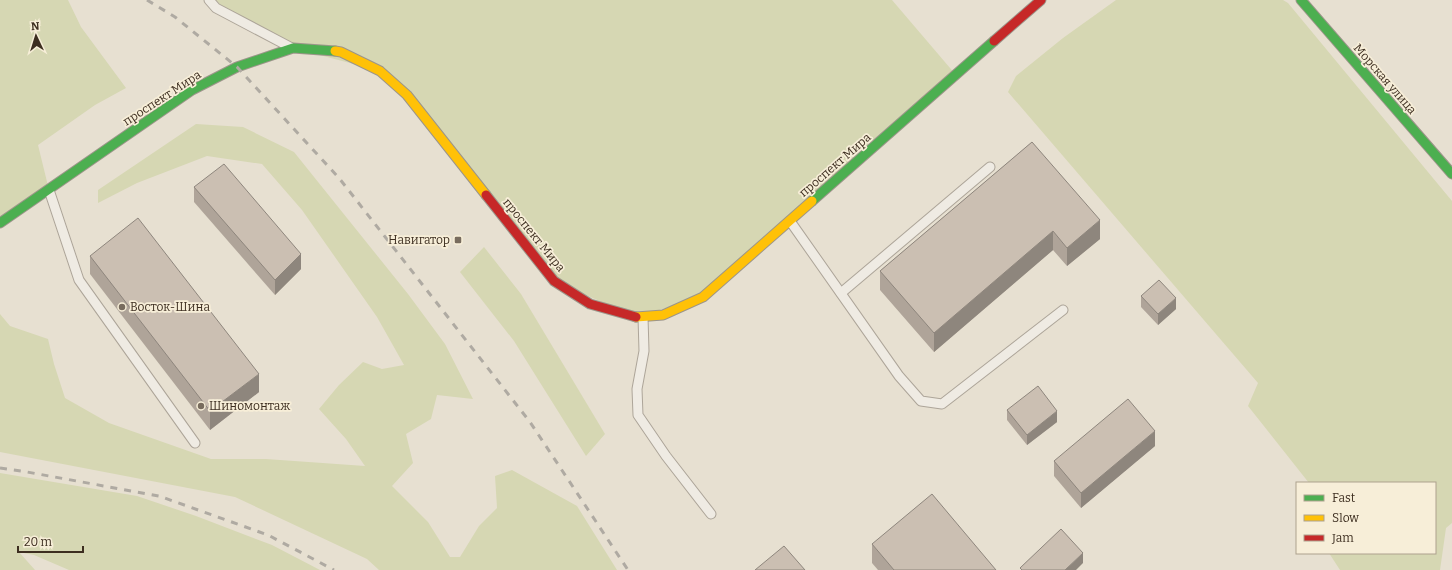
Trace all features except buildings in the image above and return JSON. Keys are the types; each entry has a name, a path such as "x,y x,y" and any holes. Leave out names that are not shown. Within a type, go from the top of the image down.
{"main road":[{"name":"проспект Мира","path":"0,223 192,90 237,68 293,48 341,52 380,71 407,95 554,280 590,304 636,317 663,315 703,298 1041,0"},
{"name":"Морская улица","path":"1301,0 1452,174"}],"lane":[{"path":"209,0 216,8 293,48"},
{"path":"841,293 990,166"},
{"path":"49,190 79,280 194,443"},
{"path":"790,221 899,376 921,402 942,404 1063,310"},
{"path":"643,317 644,351 638,389 638,415 666,456 711,514"}],"green space":[{"path":"0,0 68,0 81,27 126,88 95,105 38,145 49,190 0,223"},
{"path":"209,0 892,0 956,75 703,297 636,317 554,281 380,71 293,48"},
{"path":"1116,0 1283,0 1288,3 1452,201 1452,523 1446,528 1440,570 1340,570 1330,554 1436,554 1436,482 1308,482 1248,406 1258,383 1008,92 1016,76 1063,38"},
{"path":"196,124 243,127 294,152 408,294 445,344 473,399 437,395 431,419 406,434 413,463 392,486 428,522 450,557 460,557 479,526 497,508 495,476 512,470 577,506 617,570 379,570 367,559 235,497 0,452 0,314 10,326 48,339 65,398 109,423 211,459 266,459 365,466 346,439 319,409 339,385 363,362 382,369 404,365 377,317 302,210 262,164 207,156 137,183 98,203 98,190"},
{"path":"484,247 521,294 605,434 586,456 514,341 460,272"},
{"path":"0,473 137,496 196,516 272,545 320,570 69,570 34,555 19,552 35,570 0,570"}],"railway":[{"path":"147,0 175,17 237,67 339,178 530,422 628,570"},
{"path":"0,468 159,496 268,535 334,570"}],"traffic: fast":[{"path":"1301,0 1452,174"},
{"path":"812,201 994,41"},
{"path":"0,223 192,90 237,67 293,48 335,51"}],"traffic: slow":[{"path":"335,51 341,52 380,71 407,95 486,195"},
{"path":"636,317 663,315 703,297 812,201"}],"traffic: jam":[{"path":"994,41 1041,0"},
{"path":"486,195 554,281 590,304 636,317"}],"place":[{"name":"Навигатор","path":"458,240"},
{"name":"Восток-Шина","path":"122,307"},
{"name":"Шиномонтаж","path":"201,406"}]}
